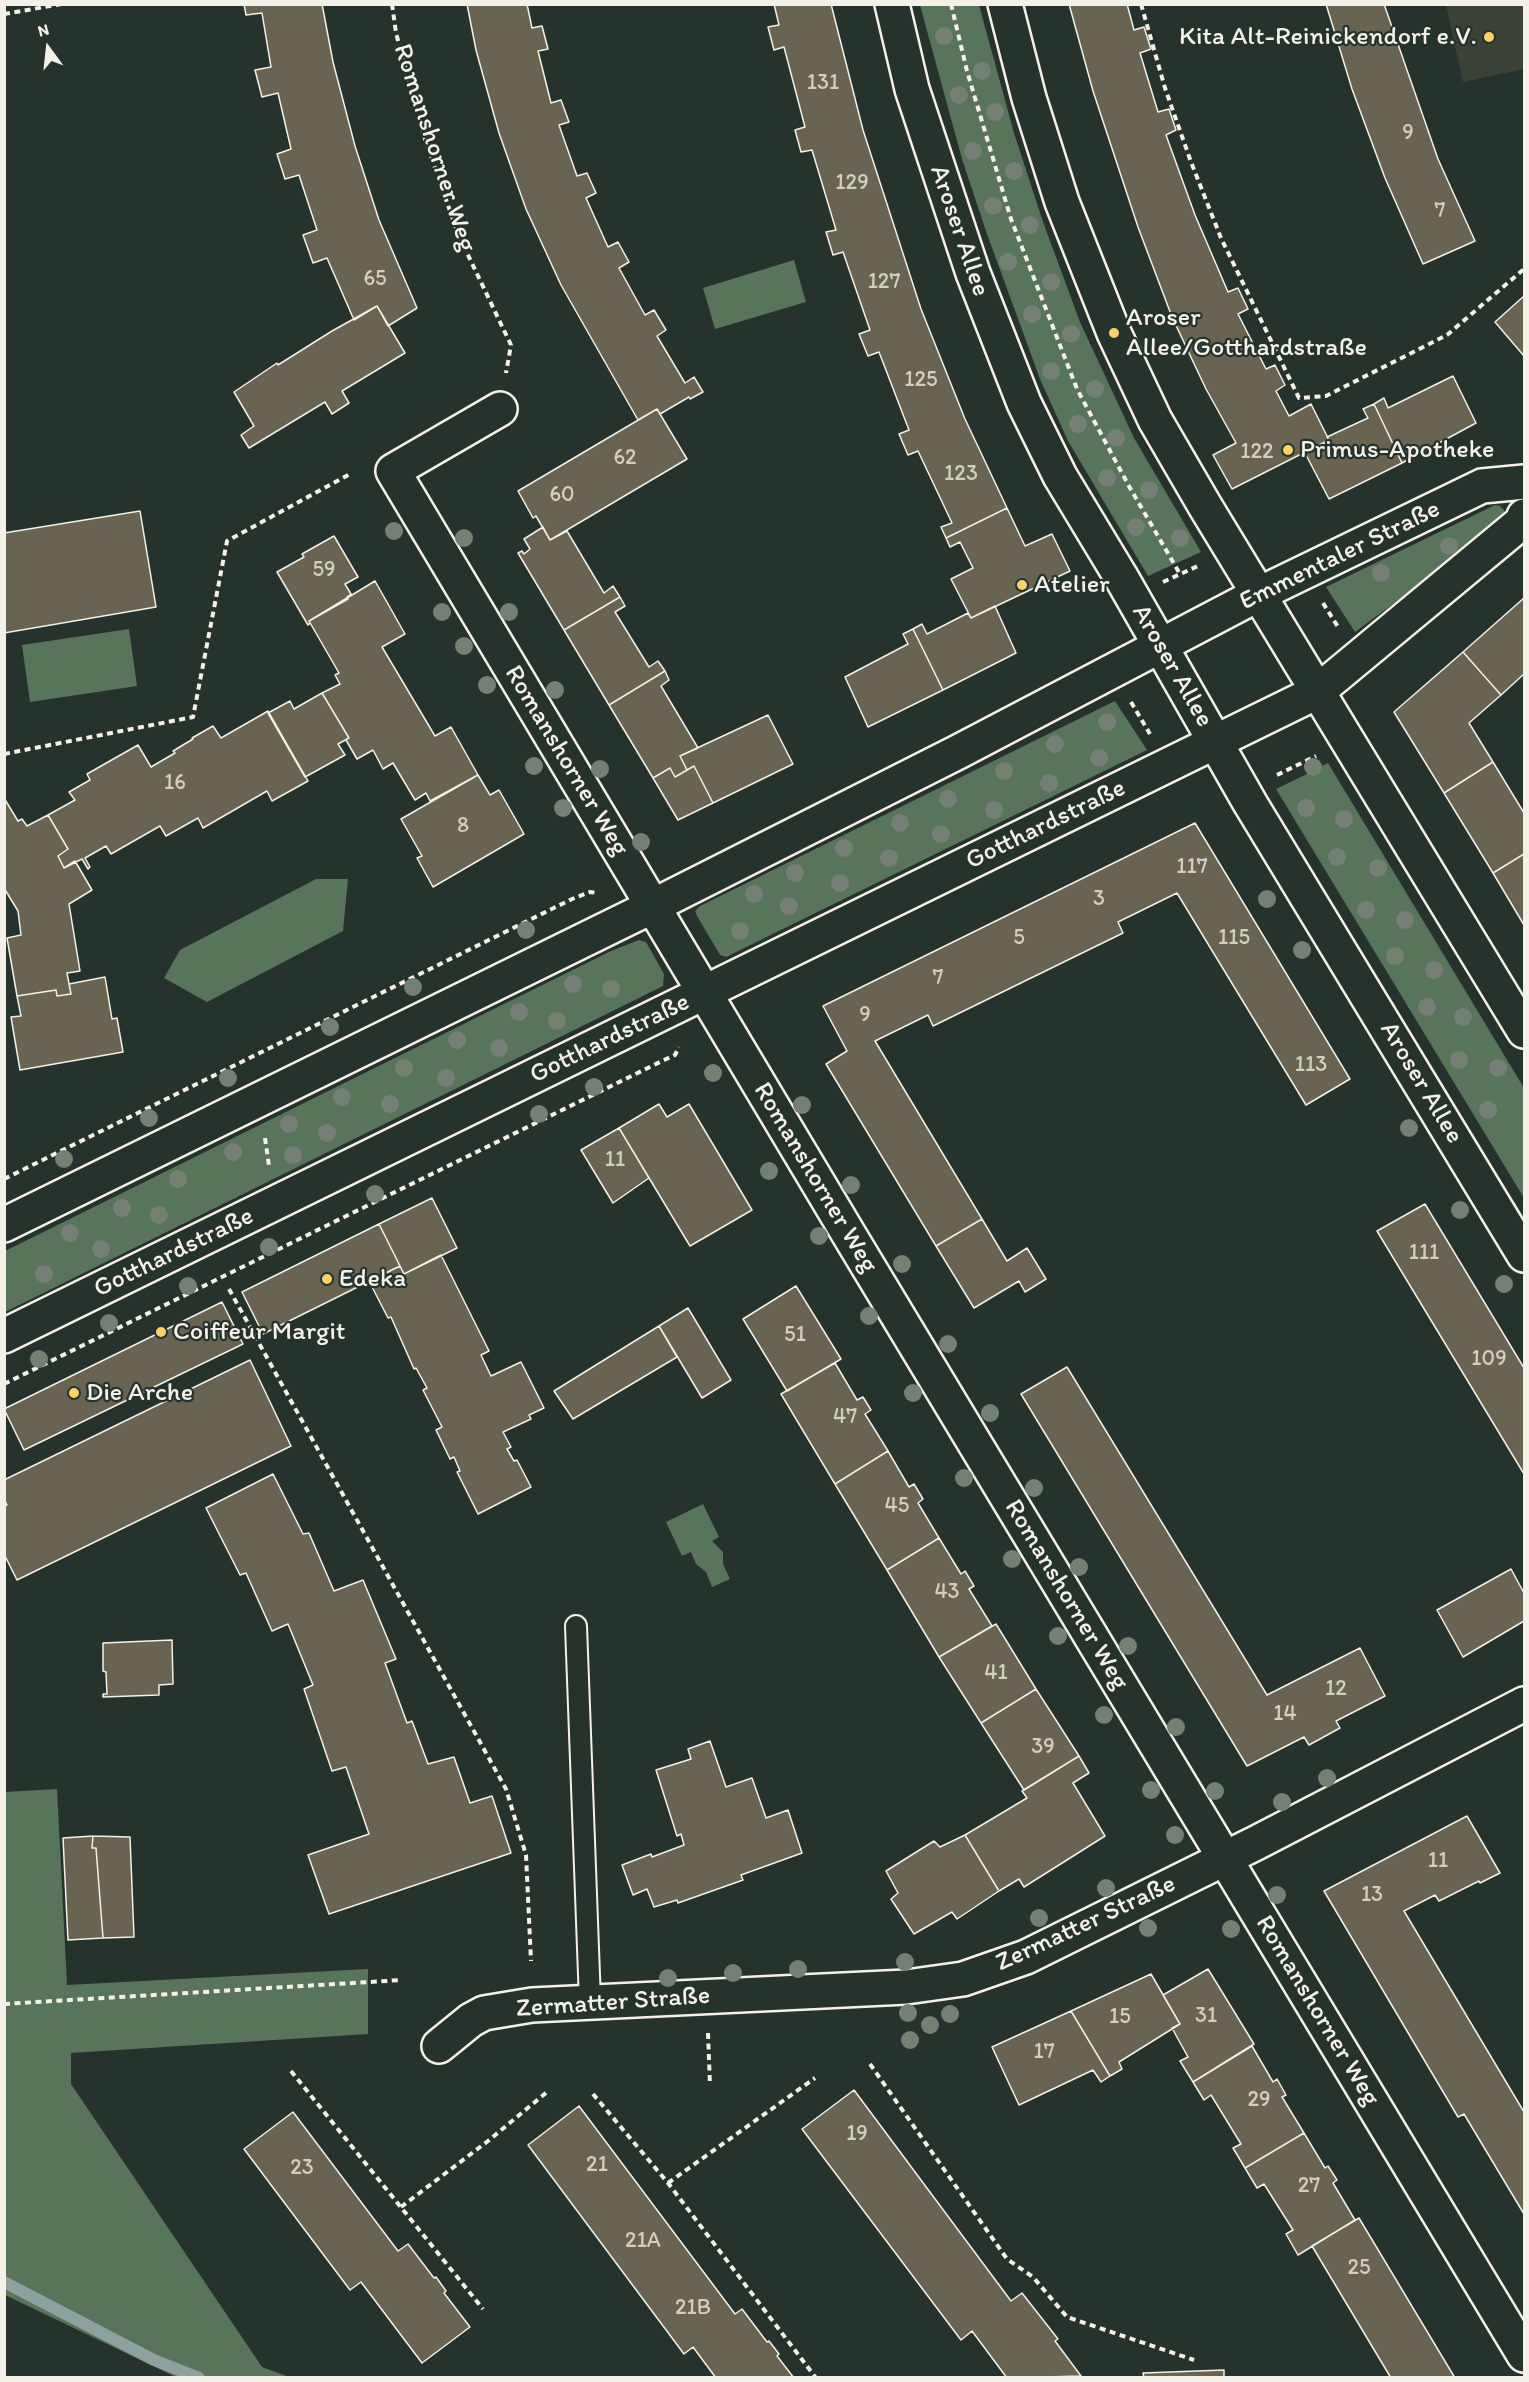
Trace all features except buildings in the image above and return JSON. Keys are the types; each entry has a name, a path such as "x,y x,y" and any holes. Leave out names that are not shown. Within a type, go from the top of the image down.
{"main road":[{"name":"Aroser Allee","path":"892,4 912,89 998,342 1024,403 1060,476 1250,803 1524,1254"},
{"path":"1005,4 1029,98 1062,202 1114,333 1155,420 1204,506 1524,1031"},
{"name":"Romanshorner Weg","path":"500,409 393,471 1524,2355"},
{"name":"Emmentaler Straße","path":"1161,647 1259,594 1482,486 1524,482"},
{"path":"1216,743 1317,692 1523,521 1524,516"},
{"path":"4,1225 653,906 1161,647"},
{"name":"Gotthardstraße","path":"4,1336 1216,743"},
{"name":"Zermatter Straße","path":"439,2046 471,2020 484,2013 532,2005 906,1987 963,1979 1026,1958 1524,1704"}],"lane":[{"path":"576,1626 590,2002"}],"path":[{"path":"4,14 62,4"},
{"name":"Romanshorner Weg","path":"392,4 396,33 425,140 458,234 511,345 500,409"},
{"path":"951,4 967,71 1011,219 1077,389 1130,488 1180,574"},
{"path":"1142,4 1169,98 1217,227 1257,315 1299,398 1326,396 1448,335 1524,269"},
{"path":"4,754 193,717 227,541 350,474"},
{"path":"1154,586 1207,562"},
{"path":"1322,602 1340,630"},
{"path":"1127,696 1151,735"},
{"path":"1270,779 1322,753"},
{"path":"4,1384 675,1055 680,1044"},
{"path":"265,1134 269,1170"},
{"path":"228,1289 506,1789 525,1855 531,1961"},
{"path":"4,2004 402,1980"},
{"path":"708,2049 710,2085"},
{"path":"870,2064 1007,2259 1032,2277 1067,2317 1194,2360"},
{"path":"291,2071 483,2309"},
{"path":"668,2183 815,2078"},
{"path":"401,2207 488,2141 547,2092"},
{"path":"593,2094 668,2183 816,2378"}],"shaded area":[{"name":"Kita Alt-Reinickendorf e.V.","path":"1446,5 1524,5 1524,69 1463,82"}],"green space":[{"path":"920,5 979,5 1014,133 1043,222 1080,322 1134,438 1201,552 1148,576 1068,441 1040,379 987,234 962,159"},
{"path":"794,260 806,302 715,329 703,288"},
{"path":"1495,505 1504,510 1505,517 1502,523 1355,632 1326,587"},
{"path":"129,629 137,686 30,702 22,645"},
{"path":"1115,701 1147,750 726,957 720,955 697,916 695,911 700,906"},
{"path":"1317,762 1320,767 1328,763 1524,1088 1524,1198 1276,789 1309,773 1307,768"},
{"path":"316,879 348,879 343,931 207,1002 164,978 180,950"},
{"path":"639,940 646,942 664,974 663,986 5,1312 5,1251 611,951"},
{"path":"703,1504 719,1537 712,1541 723,1552 723,1564 730,1579 712,1587 706,1572 696,1564 691,1552 682,1556 666,1522"},
{"path":"57,1789 67,1985 368,1969 368,2034 71,2053 71,2084 262,2367 289,2377 176,2377 5,2295 5,1792"}],"waterway":[{"path":"4,2282 154,2360 199,2378"}],"place":[{"name":"Kita Alt-Reinickendorf e.V.","path":"1489,37"},
{"name":"Aroser Allee/Gotthardstraße","path":"1114,333"},
{"name":"Primus-Apotheke","path":"1288,450"},
{"name":"Atelier","path":"1022,585"},
{"name":"Edeka","path":"327,1279"},
{"name":"Coiffeur Margit","path":"161,1332"},
{"name":"Die Arche","path":"74,1393"}]}
